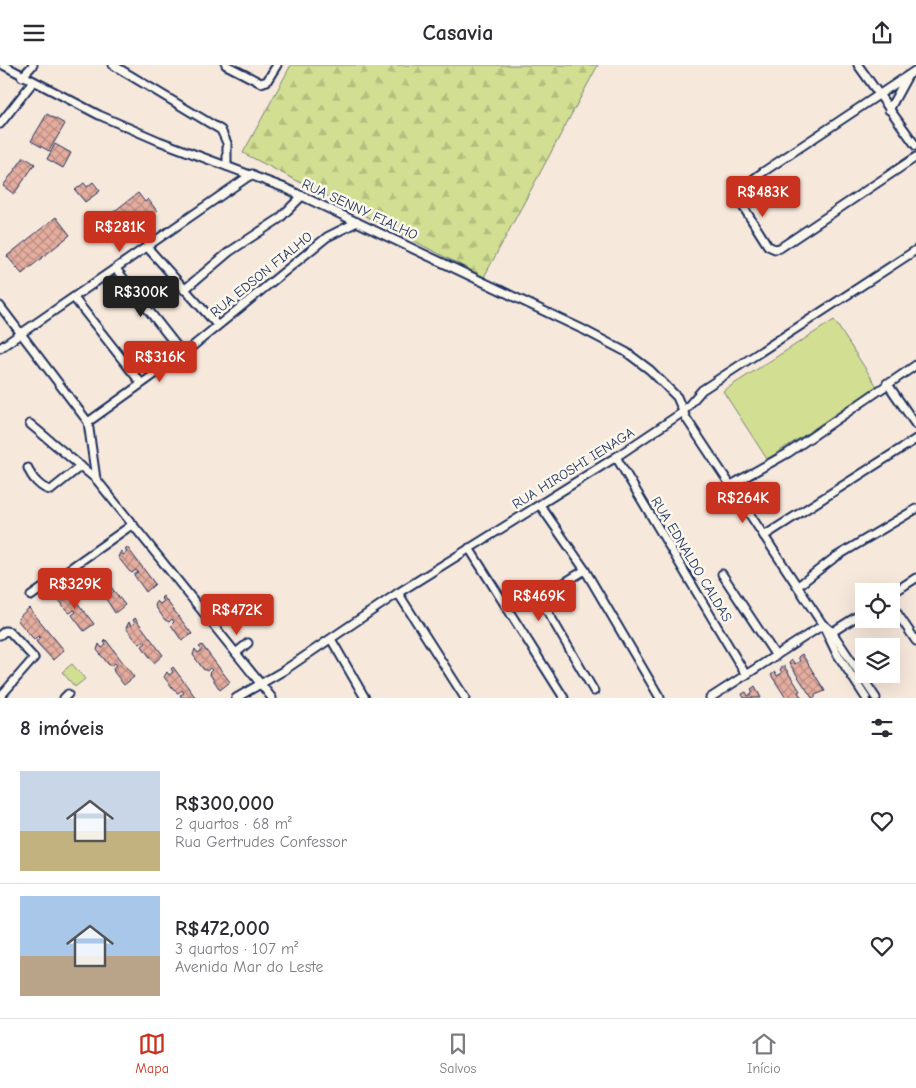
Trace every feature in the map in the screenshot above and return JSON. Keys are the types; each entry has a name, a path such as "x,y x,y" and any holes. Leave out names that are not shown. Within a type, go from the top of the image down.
{"street":[{"name":"RUA SENNY FIALHO","path":"3,65 22,77 142,134 252,174 302,196 626,353 650,369 672,391 680,403 683,412 823,625"},
{"path":"22,77 33,65"},
{"path":"112,65 220,131 227,143 227,166"},
{"path":"226,65 256,82 265,83 277,65"},
{"path":"858,65 916,146"},
{"path":"916,70 739,190 737,197 768,246 776,249 916,157"},
{"path":"889,110 909,75"},
{"path":"0,124 33,82"},
{"path":"0,348 252,174"},
{"path":"184,290 229,252 279,219 302,196"},
{"name":"RUA EDSON FIALHO","path":"88,422 184,354 216,325 327,237 357,222"},
{"path":"147,247 216,325"},
{"name":"RUA HIROSHI IENAGA","path":"236,698 331,639 398,593 616,457 683,412 702,390 916,250"},
{"path":"116,269 184,354"},
{"path":"74,298 141,383"},
{"path":"0,306 88,422 96,479"},
{"path":"731,485 788,453 887,383 916,365"},
{"path":"887,383 916,425"},
{"path":"30,424 96,479 272,698"},
{"path":"764,536 916,439"},
{"name":"RUA EDNALDO CALDAS","path":"616,457 746,675"},
{"path":"28,468 34,479 48,490 54,489 81,466"},
{"path":"540,505 584,570 660,698"},
{"path":"798,586 827,563 916,509"},
{"path":"31,596 133,525"},
{"path":"469,549 564,698"},
{"path":"584,570 548,593 542,602 594,691"},
{"path":"722,574 776,656"},
{"path":"900,588 916,578"},
{"path":"398,593 465,698"},
{"path":"212,623 223,615"},
{"path":"900,617 916,641"},
{"path":"829,634 855,618"},
{"path":"710,698 823,625 876,698"},
{"path":"0,697 34,658 10,632 1,633"},
{"path":"829,634 866,698"},
{"path":"331,639 365,698"},
{"path":"236,653 248,643"}],"green space":[{"path":"291,65 598,65 484,277 243,153"},
{"path":"834,320 878,388 767,459 723,391"},
{"path":"72,664 85,679 75,687 62,672"}],"building":[{"path":"47,114 65,124 49,151 31,141"},
{"path":"55,144 71,153 63,168 47,159"},
{"path":"24,157 35,164 14,194 3,186"},
{"path":"93,182 100,191 85,202 75,190 84,183 87,187"},
{"path":"138,193 145,202 148,199 157,211 154,214 156,217 117,246 99,223"},
{"path":"56,217 70,235 22,274 7,256"},
{"path":"127,547 155,584 146,592 134,575 138,572 136,570 132,573 129,571 118,557 121,551 123,555 127,552 125,549"},
{"path":"96,568 125,605 115,613 104,596 107,593 105,591 102,594 98,592 88,578 90,572 93,576 97,573 94,570"},
{"path":"65,587 94,624 84,631 72,615 76,612 74,610 70,613 67,611 57,597 59,591 61,594 66,592 63,588"},
{"path":"163,596 192,634 182,641 171,625 174,622 172,619 169,622 165,620 155,606 157,601 160,604 164,601 161,598"},
{"path":"29,608 64,650 53,660 36,641 40,638 38,636 34,639 19,622 18,618"},
{"path":"135,618 163,655 154,663 142,646 146,643 144,641 140,644 137,642 126,628 129,622 131,626 135,623 133,620"},
{"path":"106,640 134,677 124,685 114,672 113,668 117,665 115,663 111,666 108,664 97,650 99,644 102,648 106,645 104,642"},
{"path":"202,645 230,682 220,690 209,673 212,670 210,668 207,671 203,669 193,655 195,649 198,653 202,650 199,647"},
{"path":"802,654 825,691 815,695 815,698 812,698 789,663 792,660 795,664 800,661 798,657"},
{"path":"784,666 800,691 798,692 802,698 786,698 771,675 775,672 777,676 782,673 780,669"},
{"path":"173,667 196,698 182,698 180,695 184,693 182,690 178,693 175,691 164,677 167,672 169,675 173,672 171,669"},
{"path":"755,686 761,698 744,698 742,694 746,692 748,696 753,692 751,689"}]}
